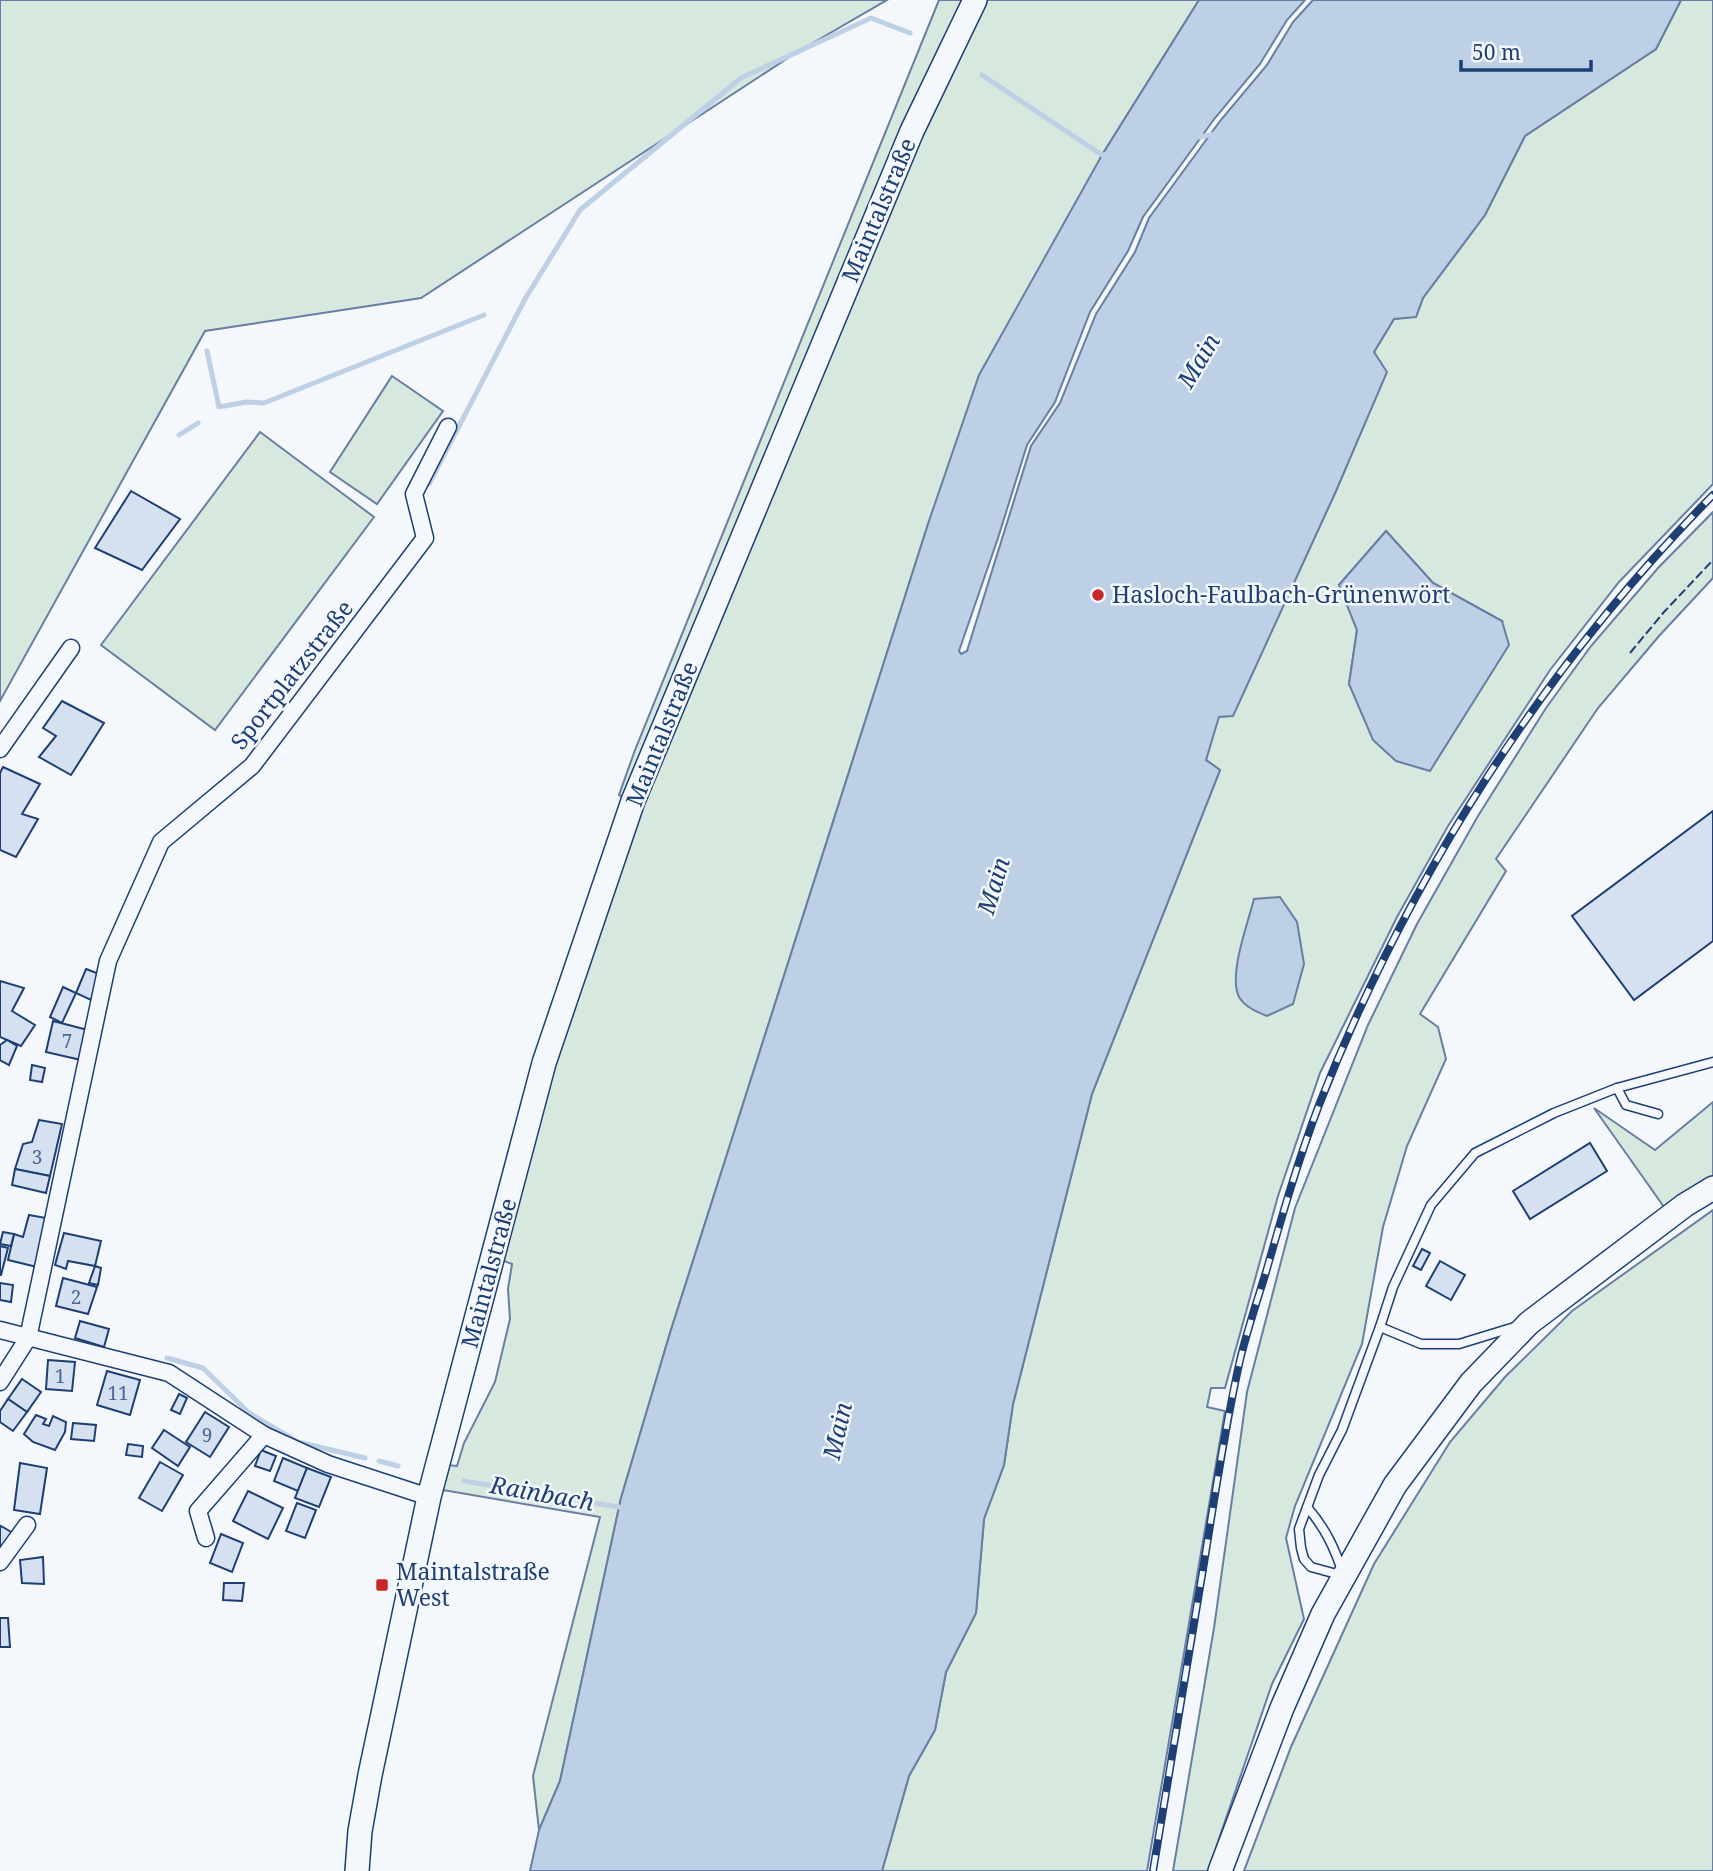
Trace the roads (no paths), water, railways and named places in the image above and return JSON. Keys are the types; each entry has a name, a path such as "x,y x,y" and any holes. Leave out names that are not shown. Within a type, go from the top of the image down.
{"main road":[{"name":"Maintalstraße","path":"357,1871 360,1831 370,1775 429,1497 544,1063 634,801 912,131 975,0"},
{"path":"1220,1871 1282,1708 1323,1614 1395,1485 1471,1383 1529,1324 1685,1205 1713,1188"}],"street":[{"name":"Sportplatzstraße","path":"28,1338 108,961 161,842 252,766 425,538 414,494 448,427"},
{"path":"0,749 71,649"},
{"path":"0,1330 169,1373 264,1435 328,1464 429,1497"},
{"path":"0,1382 28,1338"},
{"path":"206,1538 198,1511 264,1435"},
{"path":"0,1562 27,1525"}],"lane":[{"path":"1344,1576 1311,1567 1304,1559 1299,1529 1342,1430 1381,1327 1393,1287 1431,1205 1475,1153 1554,1114 1617,1088 1713,1062"},
{"path":"1617,1088 1626,1105 1658,1114"},
{"path":"1381,1327 1421,1344 1459,1344 1529,1324"},
{"path":"1307,1507 1323,1525 1335,1547 1344,1576"}],"water":[{"name":"Main","path":"1199,0 1305,0 1287,20 1260,64 1215,118 1143,217 1128,251 1090,312 1055,402 1027,445 959,651 961,654 967,651 1031,446 1060,403 1096,314 1135,252 1149,218 1220,121 1267,65 1293,22 1313,0 1681,0 1656,49 1525,136 1485,215 1423,298 1416,317 1394,319 1374,352 1387,372 1233,716 1219,717 1206,760 1220,770 1092,1094 1013,1404 1004,1465 984,1519 976,1613 946,1672 935,1730 909,1776 882,1871 530,1871 539,1830 560,1781 621,1498 670,1333 929,521 979,375 1102,155"},
{"path":"1386,531 1433,583 1502,621 1509,645 1430,771 1396,761 1373,740 1349,684 1357,630 1339,585"},
{"path":"1280,897 1297,922 1304,964 1293,1004 1267,1016 1252,1009 1239,997 1236,987 1237,963 1254,899"}],"waterway":[{"path":"429,484 525,299 580,210 741,78 871,18 910,33"},
{"path":"982,75 1102,155 1109,154"},
{"path":"1194,138 1215,134"},
{"path":"207,351 219,407 246,402 264,403 484,315"},
{"path":"179,435 198,423"},
{"name":"Rainbach","path":"167,1358 203,1368 249,1413 298,1442 365,1458"},
{"name":"Rainbach","path":"379,1461 398,1466"},
{"name":"Rainbach","path":"464,1481 619,1507"}],"railway":[{"path":"1153,1871 1220,1461 1240,1360 1304,1146 1319,1105 1354,1021 1394,938 1485,780 1592,632 1651,562 1713,495"}],"place":[{"name":"Hasloch-Faulbach-Grünenwört","path":"1098,595"},
{"name":"Maintalstraße West","path":"382,1585"}]}
